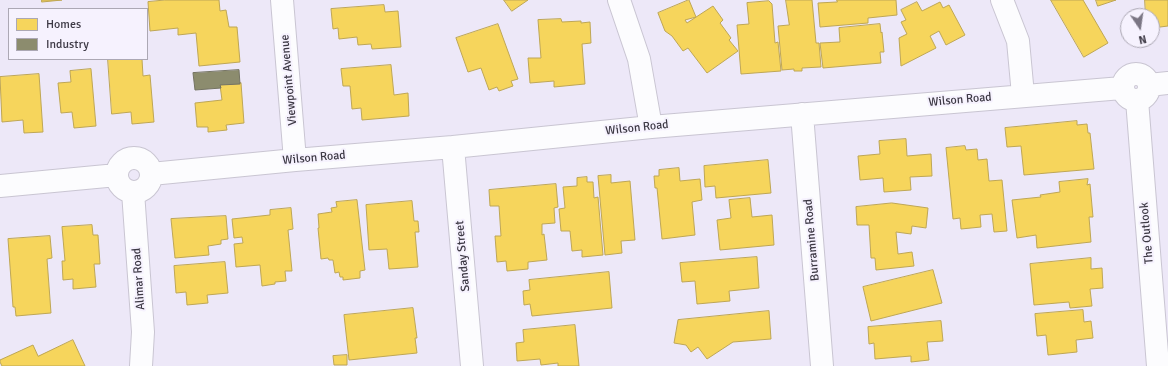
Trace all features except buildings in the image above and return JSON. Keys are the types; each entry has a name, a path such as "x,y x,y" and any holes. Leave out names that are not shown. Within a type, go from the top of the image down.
{"street":[{"name":"Viewpoint Avenue","path":"282,0 295,160"},
{"path":"619,0 639,59 651,127"},
{"path":"1002,0 1018,41 1023,95"},
{"name":"Wilson Road","path":"151,174 453,147 651,127 1023,95 1144,89"},
{"name":"The Outlook","path":"1144,89 1158,366"},
{"name":"Burramine Road","path":"802,114 822,366"},
{"name":"Sanday Street","path":"453,147 472,366"},
{"path":"136,158 147,163 151,174 148,185 144,189 133,192 122,187 117,175 121,164 130,159 136,158"},
{"path":"0,186 117,175"},
{"name":"Alimar Road","path":"133,192 143,332 141,366"}]}
